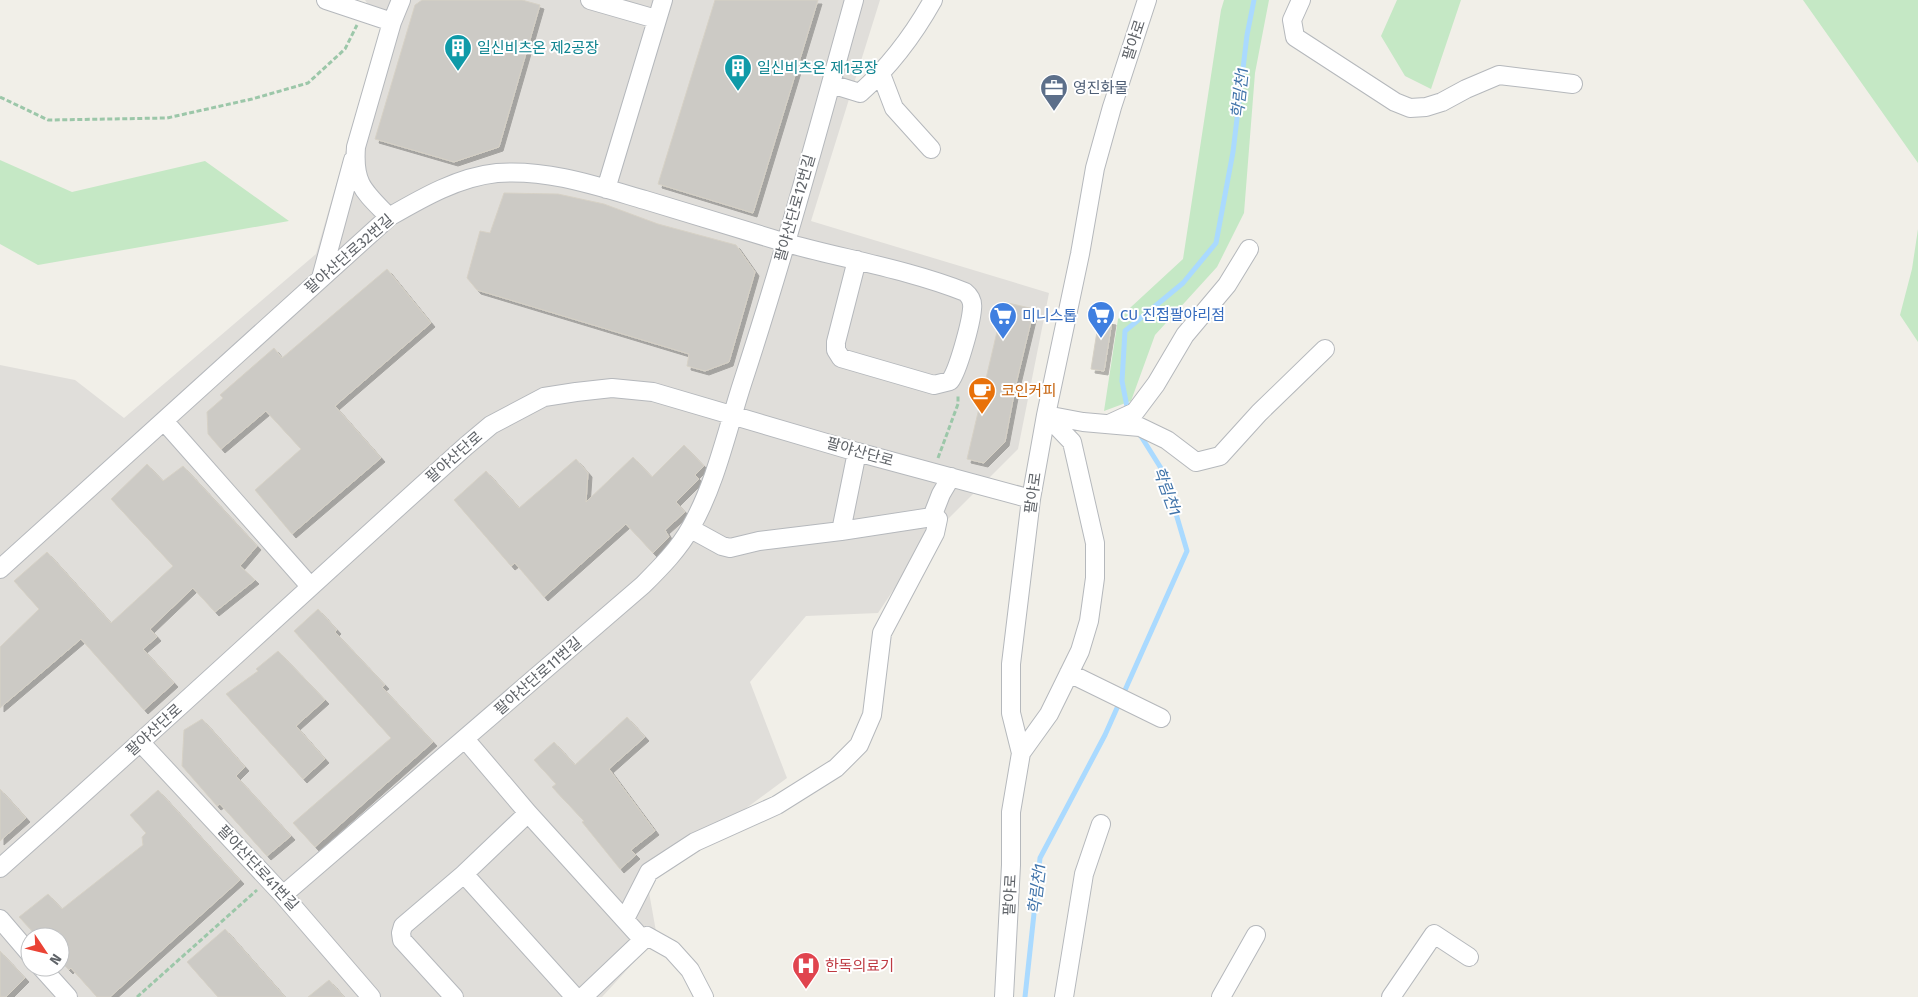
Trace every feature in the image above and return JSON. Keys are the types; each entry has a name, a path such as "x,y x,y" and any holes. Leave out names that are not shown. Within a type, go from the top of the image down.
{"street":[{"path":"326,0 392,22"},
{"path":"321,278 356,147 392,22 401,0"},
{"path":"590,0 656,19"},
{"path":"606,188 662,0"},
{"name":"팔야산단로12번길","path":"732,414 761,327 854,0"},
{"path":"831,84 860,93 881,74 924,16 933,0"},
{"name":"팔야로","path":"1004,997 1011,865 1011,812 1021,753 1011,712 1011,664 1031,499 1046,415 1080,254 1095,168 1112,107 1147,0"},
{"path":"1301,0 1292,20 1295,37 1396,102 1410,108 1442,102 1499,75 1573,84"},
{"path":"881,74 894,108 931,149"},
{"path":"356,147 356,171 360,183 366,193 389,217"},
{"name":"팔야산단로32번길","path":"0,569 389,217 428,195 453,185 496,174 523,173 565,177 785,242 857,260 958,289 969,295 972,309 958,365 950,381 934,385 841,358 836,350 836,342 857,260"},
{"path":"1137,419 1185,335 1227,286 1250,249"},
{"path":"1046,415 1083,422 1109,424 1137,419 1196,462 1220,456 1259,413 1325,349"},
{"name":"팔야산단로","path":"0,868 141,743 310,586 491,424 544,398 612,388 653,392 858,452 1031,499"},
{"name":"팔야산단로11번길","path":"283,895 643,585 676,551 690,529 705,499 732,414"},
{"path":"1021,753 1049,714 1080,650 1090,621 1095,578 1095,543 1072,442 1046,415"},
{"path":"164,421 310,586"},
{"path":"841,531 858,452"},
{"path":"932,517 941,494 951,477"},
{"path":"625,919 649,872 696,842 784,800 836,768 860,745 872,715 882,633 935,533 938,519 932,517 759,541 730,548 722,546 690,529"},
{"path":"1069,673 1154,715"},
{"path":"466,739 528,813 643,940"},
{"name":"팔야산단로41번길","path":"141,743 283,895 371,997"},
{"path":"454,997 402,940 403,926 464,874 528,813"},
{"path":"1064,997 1084,874 1101,824"},
{"path":"464,874 575,997"},
{"path":"0,919 20,942"},
{"path":"1391,997 1434,934 1469,956"},
{"path":"1221,997 1256,935"},
{"path":"583,997 647,936 672,950 690,970 704,997"},
{"path":"50,977 68,997"}],"path":[{"path":"0,97 48,120 167,118 252,99 308,83 344,49 364,12"},
{"path":"933,473 958,404 958,394"},
{"path":"137,997 268,879"}],"shaded area":[{"path":"365,0 880,0 811,221 1049,293 1018,449 926,541 878,613 806,616 750,682 787,778 647,881 657,937 602,997 0,997 0,365 75,380 124,418 316,254 382,26"}],"green space":[{"path":"1224,0 1269,0 1255,73 1244,213 1217,267 1155,335 1131,401 1104,411 1118,319 1183,259"},
{"path":"1397,0 1461,0 1431,89 1405,76 1381,36"},
{"path":"1803,0 1918,0 1918,163"},
{"path":"0,160 72,192 205,161 289,221 38,265 0,244"},
{"path":"1918,229 1918,342 1900,315 1912,269"}],"building":[{"name":"일신비츠온 제2공장","path":"422,0 522,0 540,5 499,147 454,162 375,139 415,5"},
{"name":"일신비츠온 제1공장","path":"715,0 818,0 753,213 658,184"},
{"path":"504,193 558,194 604,204 658,224 736,245 755,272 729,362 705,371 687,366 689,354 477,290 467,278 480,231 490,233"},
{"path":"387,269 431,323 335,406 381,458 292,534 255,490 301,449 266,411 221,449 208,434 207,412 223,398 220,395 274,348 282,358"},
{"path":"1004,302 1034,309 1016,384 1005,442 984,463 967,459"},
{"path":"1099,319 1112,321 1104,371 1091,369"},
{"path":"684,445 704,466 695,475 699,479 676,502 685,512 665,530 669,537 653,553 626,524 544,597 515,563 511,566 454,500 486,471 519,508 576,459 588,473 586,502 633,457 652,477"},
{"path":"147,464 163,481 183,466 257,546 240,566 255,580 215,612 193,588 150,629 157,637 143,649 174,683 144,710 81,639 0,708 0,647 39,609 14,581 47,552 111,623 173,566 111,499"},
{"path":"318,609 337,630 335,632 385,685 382,687 433,742 315,847 293,823 391,738 294,631"},
{"path":"278,651 325,700 296,726 325,759 303,779 226,694 258,671 256,669"},
{"path":"627,717 645,737 609,769 655,831 631,850 636,855 620,869 582,822 584,821 552,787 556,784 534,760 554,742 575,765"},
{"path":"202,719 245,767 236,776 291,836 267,856 220,804 217,806 182,766 184,730"},
{"path":"0,789 26,818 0,841"},
{"path":"158,790 240,880 110,997 97,997 70,969 70,927 28,927 19,917 48,894 62,909 143,845 142,837 146,833 130,815"},
{"path":"225,929 285,997 218,997 187,962"},
{"path":"0,951 20,973 20,977 25,978 6,997 0,997"},
{"path":"329,980 344,997 308,997"}],"waterway":[{"name":"학림천1","path":"1128,412 1122,381 1125,331 1183,283 1216,243 1233,152 1247,35 1254,0"},
{"name":"학림천1","path":"1025,997 1040,858 1105,735 1187,551 1164,473 1139,433"}],"place":[{"name":"일신비츠온 제2공장","path":"458,72"},
{"name":"일신비츠온 제1공장","path":"738,92"},
{"name":"영진화물","path":"1054,112"},
{"name":"CU 진접팔야리점","path":"1101,339"},
{"name":"미니스톱","path":"1003,340"},
{"name":"코인커피","path":"982,415"},
{"name":"한독의료기","path":"806,990"}]}
